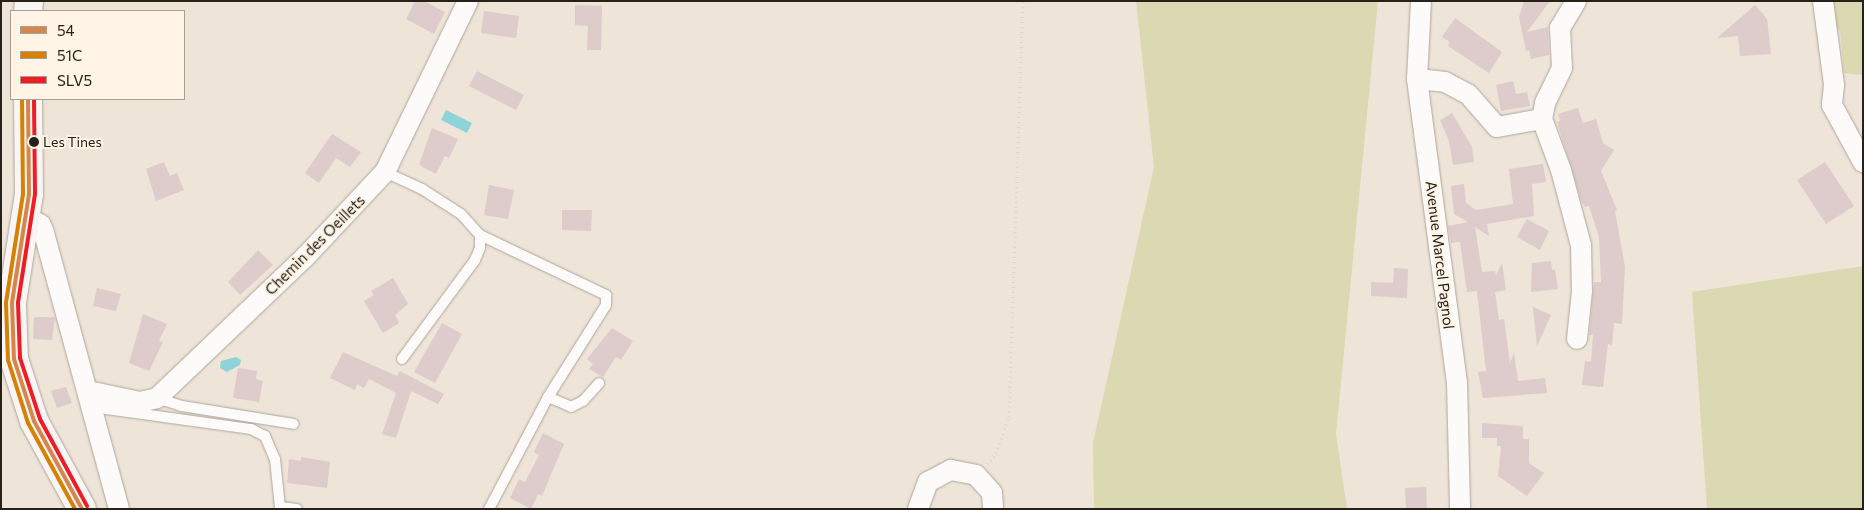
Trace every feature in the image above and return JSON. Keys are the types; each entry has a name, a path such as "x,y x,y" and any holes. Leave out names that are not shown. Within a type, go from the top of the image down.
{"main road":[{"path":"28,100 30,194 12,302 14,359 34,421 82,509"}],"street":[{"name":"Chemin des Oeillets","path":"157,398 306,256 385,172 468,1"},
{"name":"Avenue Marcel Pagnol","path":"1421,1 1417,79 1457,383 1460,509"},
{"path":"1576,1 1560,28 1562,68 1545,103 1542,120 1561,170 1581,245 1582,291 1577,339"},
{"path":"1823,1 1834,85 1832,105 1863,162"},
{"path":"1417,79 1445,82 1468,94 1497,127 1542,120"},
{"path":"26,216 34,219 44,233 119,509"},
{"path":"90,399 140,402 157,398"},
{"path":"918,509 928,482 951,470 976,475 992,493 993,509"}],"lane":[{"path":"385,172 422,189 461,214 480,235 606,295 606,305 548,397 489,509"},
{"path":"402,359 475,260 480,248 480,235"},
{"path":"548,397 571,407 583,401 599,383"},
{"path":"157,398 182,406 294,424"},
{"path":"90,399 251,429 265,436 275,459 280,506 297,509"}],"path":[{"path":"976,475 996,453 1009,417 1022,1"}],"green space":[{"path":"1136,1 1378,1 1336,434 1347,509 1094,509 1093,443 1154,167"},
{"path":"1831,1 1863,1 1863,75 1844,73 1840,31 1835,26"},
{"path":"1863,266 1863,509 1707,509 1692,292"}],"water":[{"path":"446,110 472,123 467,133 441,120"},
{"path":"236,357 241,360 240,365 227,372 220,368 221,361"}],"building":[{"path":"415,1 424,1 445,12 434,34 406,19"},
{"path":"1524,1 1550,1 1527,32 1548,27 1549,55 1531,59 1529,50 1526,51 1519,17"},
{"path":"575,5 602,6 601,50 587,50 588,26 575,25"},
{"path":"1755,5 1767,19 1771,54 1740,56 1738,36 1717,38"},
{"path":"484,11 519,16 516,38 481,33"},
{"path":"1455,18 1502,52 1489,73 1448,46 1450,42 1442,37"},
{"path":"477,71 524,95 516,110 469,86"},
{"path":"1513,81 1516,94 1527,92 1530,106 1501,111 1496,85"},
{"path":"1578,108 1583,123 1596,119 1603,143 1614,150 1601,171 1617,210 1615,211 1625,267 1622,324 1614,323 1612,345 1608,344 1603,387 1582,385 1585,361 1591,362 1593,335 1589,335 1594,282 1601,282 1599,237 1589,206 1585,207 1581,200 1557,122 1560,121 1558,114"},
{"path":"1452,113 1472,147 1474,162 1453,165 1449,141 1440,120"},
{"path":"432,128 458,139 449,158 445,156 436,174 419,165"},
{"path":"332,134 361,152 350,167 336,158 319,183 305,173"},
{"path":"164,162 170,176 177,173 184,190 156,201 146,169"},
{"path":"1825,162 1854,206 1826,224 1797,180"},
{"path":"1543,164 1546,182 1532,184 1534,216 1487,224 1489,236 1475,227 1482,272 1495,271 1496,275 1502,263 1506,290 1495,292 1499,320 1504,319 1510,363 1514,353 1518,381 1545,378 1547,393 1483,398 1478,372 1486,371 1477,291 1467,292 1460,242 1451,243 1448,226 1468,222 1454,214 1451,186 1464,184 1466,203 1476,210 1513,204 1509,169"},
{"path":"489,185 514,190 508,219 484,215"},
{"path":"562,210 592,210 591,231 562,230"},
{"path":"1527,219 1549,231 1540,250 1517,237"},
{"path":"258,250 273,265 240,295 228,282"},
{"path":"1551,261 1552,270 1555,270 1558,289 1531,292 1532,263"},
{"path":"1394,268 1408,269 1407,298 1371,296 1371,282 1393,283"},
{"path":"393,278 408,304 395,315 399,323 383,333 364,301 374,295 371,291"},
{"path":"97,288 121,294 116,311 93,306"},
{"path":"1533,307 1551,315 1537,346"},
{"path":"143,314 167,324 159,341 163,342 149,371 129,363"},
{"path":"34,317 55,317 52,340 33,339"},
{"path":"442,323 462,334 435,383 414,372"},
{"path":"612,328 633,341 621,360 616,357 603,377 589,369 593,364 587,359"},
{"path":"343,352 397,376 400,371 444,394 438,404 411,391 396,438 382,434 396,393 369,379 364,388 357,384 355,390 330,378"},
{"path":"238,368 257,371 256,379 263,381 259,402 233,398"},
{"path":"66,387 72,403 57,408 51,391"},
{"path":"1482,423 1523,426 1523,439 1529,439 1529,463 1544,473 1527,496 1498,476 1501,446 1497,446 1497,438 1482,438"},
{"path":"543,433 564,444 542,496 538,494 531,509 510,498 519,479 525,482 539,455 534,452"},
{"path":"301,457 330,462 327,488 287,483 289,459 301,461"},
{"path":"1426,487 1427,509 1406,509 1405,488"}],"transit line":[{"name":"51C","path":"22,100 23,194 6,303 8,360 28,423 75,509"},
{"name":"54","path":"28,100 29,194 12,303 14,359 34,421 82,509"},
{"name":"SLV5","path":"34,100 35,194 18,303 20,358 40,419 87,506"}],"place":[{"name":"Les Tines","path":"34,142"}]}
